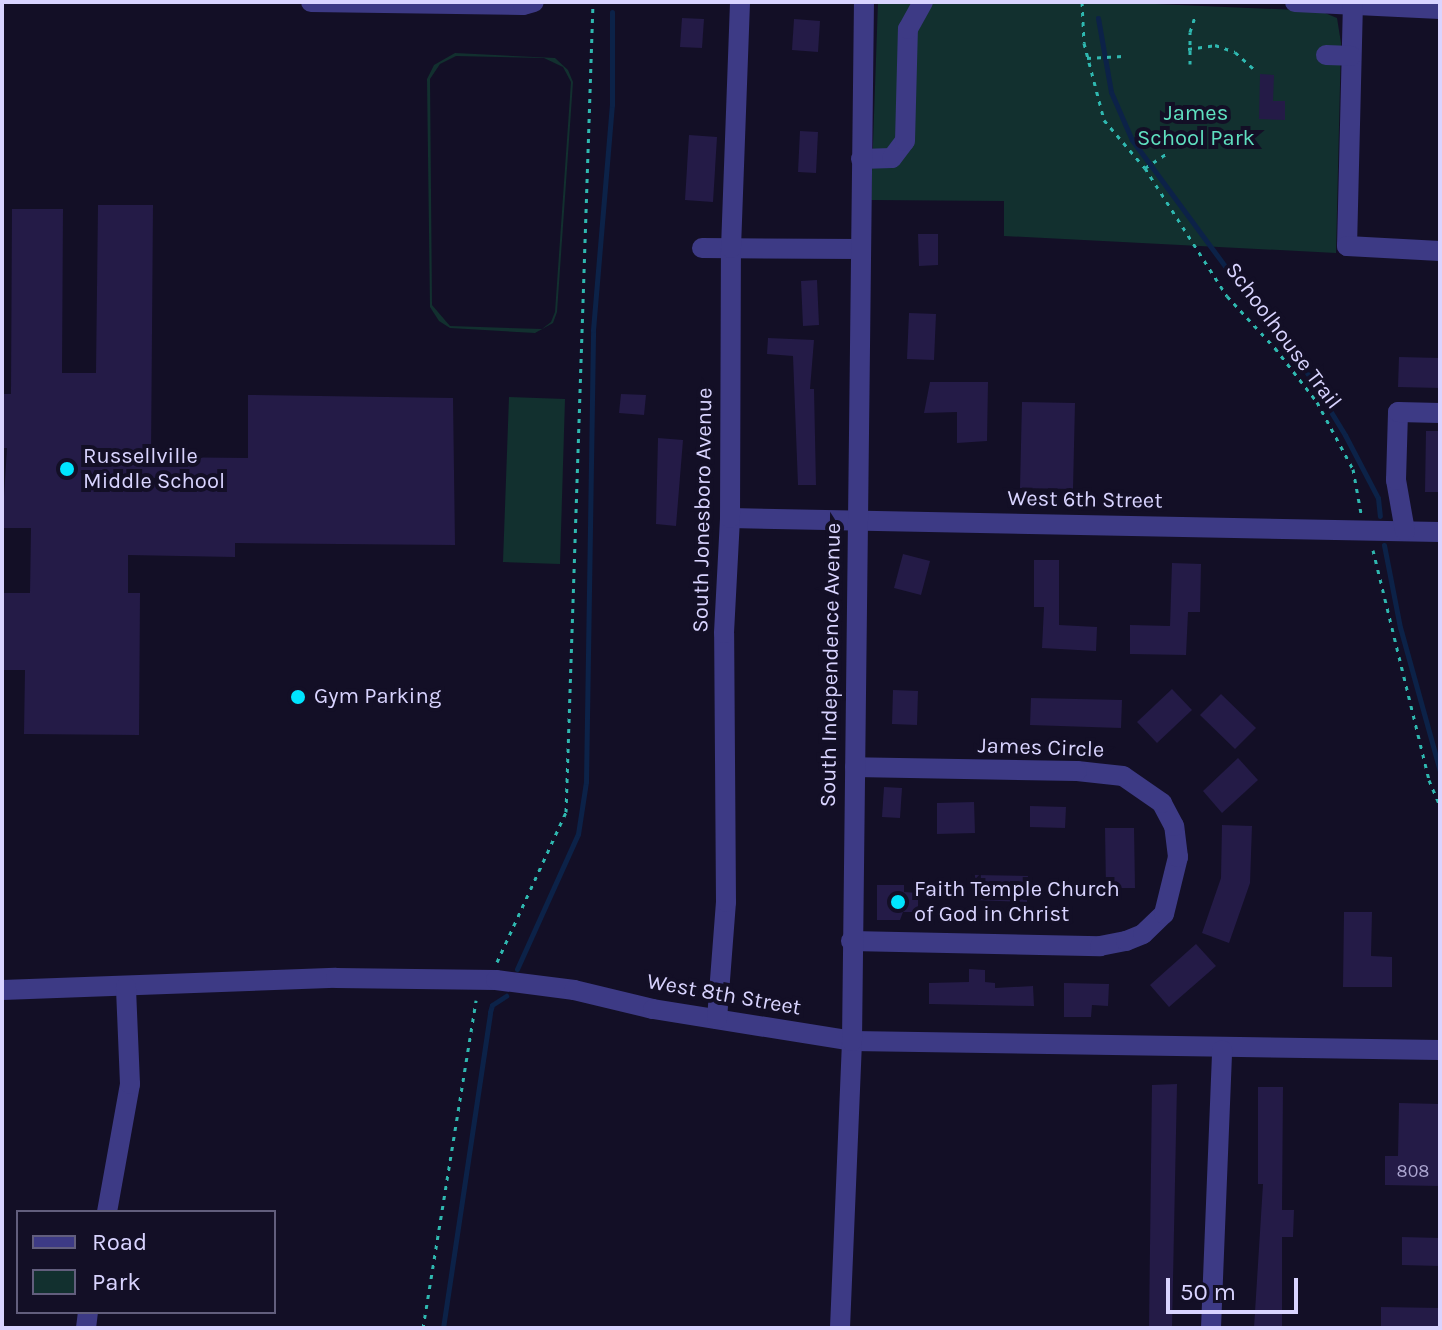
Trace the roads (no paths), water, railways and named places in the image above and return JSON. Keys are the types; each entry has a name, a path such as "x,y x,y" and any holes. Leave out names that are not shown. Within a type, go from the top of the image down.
{"street":[{"path":"311,2 523,5 534,2"},
{"name":"South Jonesboro Avenue","path":"717,1019 726,902 724,648 730,518 731,248 740,2"},
{"name":"South Independence Avenue","path":"840,1328 852,1041 864,2"},
{"path":"861,159 892,158 905,141 908,29 923,2"},
{"path":"1295,2 1440,9"},
{"path":"1353,3 1347,246 1440,251"},
{"path":"1326,55 1351,56"},
{"path":"702,248 859,249"},
{"path":"1405,531 1396,480 1398,412 1440,413"},
{"name":"West 6th Street","path":"730,518 857,518 1440,532"},
{"name":"James Circle","path":"851,941 1100,946 1126,941 1143,934 1164,914 1178,857 1174,826 1162,803 1123,776 1077,771 855,767"},
{"name":"West 8th Street","path":"2,990 336,978 486,980 574,990 717,1019 852,1041 1222,1050 1440,1050"},
{"path":"107,1210 130,1084 126,987"},
{"path":"1211,1328 1222,1050"}],"waterway":[{"path":"517,969 578,834 586,782 593,330 612,105 612,12"},
{"path":"1098,18 1111,92 1132,140 1225,266 1273,317 1345,435 1378,498 1380,516"},
{"path":"1384,545 1400,627 1440,771"},
{"path":"443,1328 490,1012 492,1005 506,996"}],"place":[{"name":"Russellville Middle School","path":"67,469"},
{"name":"Gym Parking","path":"298,697"},
{"name":"Faith Temple Church of God in Christ","path":"898,902"}],"park label":[{"name":"James School Park","path":"1196,126"}]}
